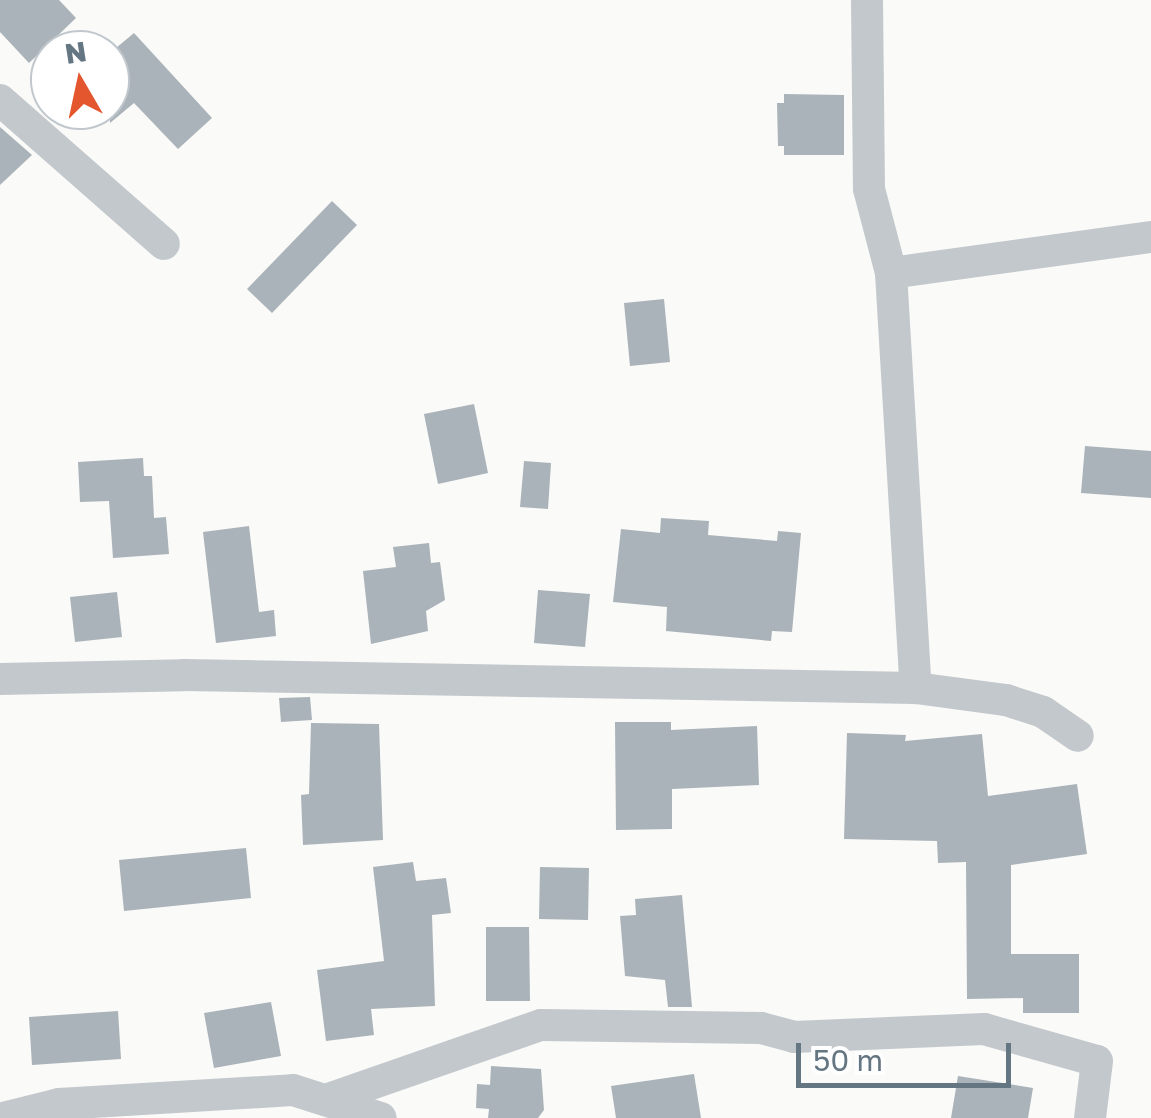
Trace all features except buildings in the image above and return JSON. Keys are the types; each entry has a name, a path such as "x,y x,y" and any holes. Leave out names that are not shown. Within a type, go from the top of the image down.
{"street":[{"path":"867,0 869,188 891,273 916,688"},
{"path":"0,100 164,244"},
{"path":"891,273 1151,237"},
{"path":"0,680 184,676 916,688 1006,700 1043,712 1078,736"},
{"path":"331,1098 541,1024 760,1028 794,1037 984,1029 1098,1061 1090,1118"},
{"path":"4,1118 59,1104 293,1090 331,1098 380,1118"}]}
